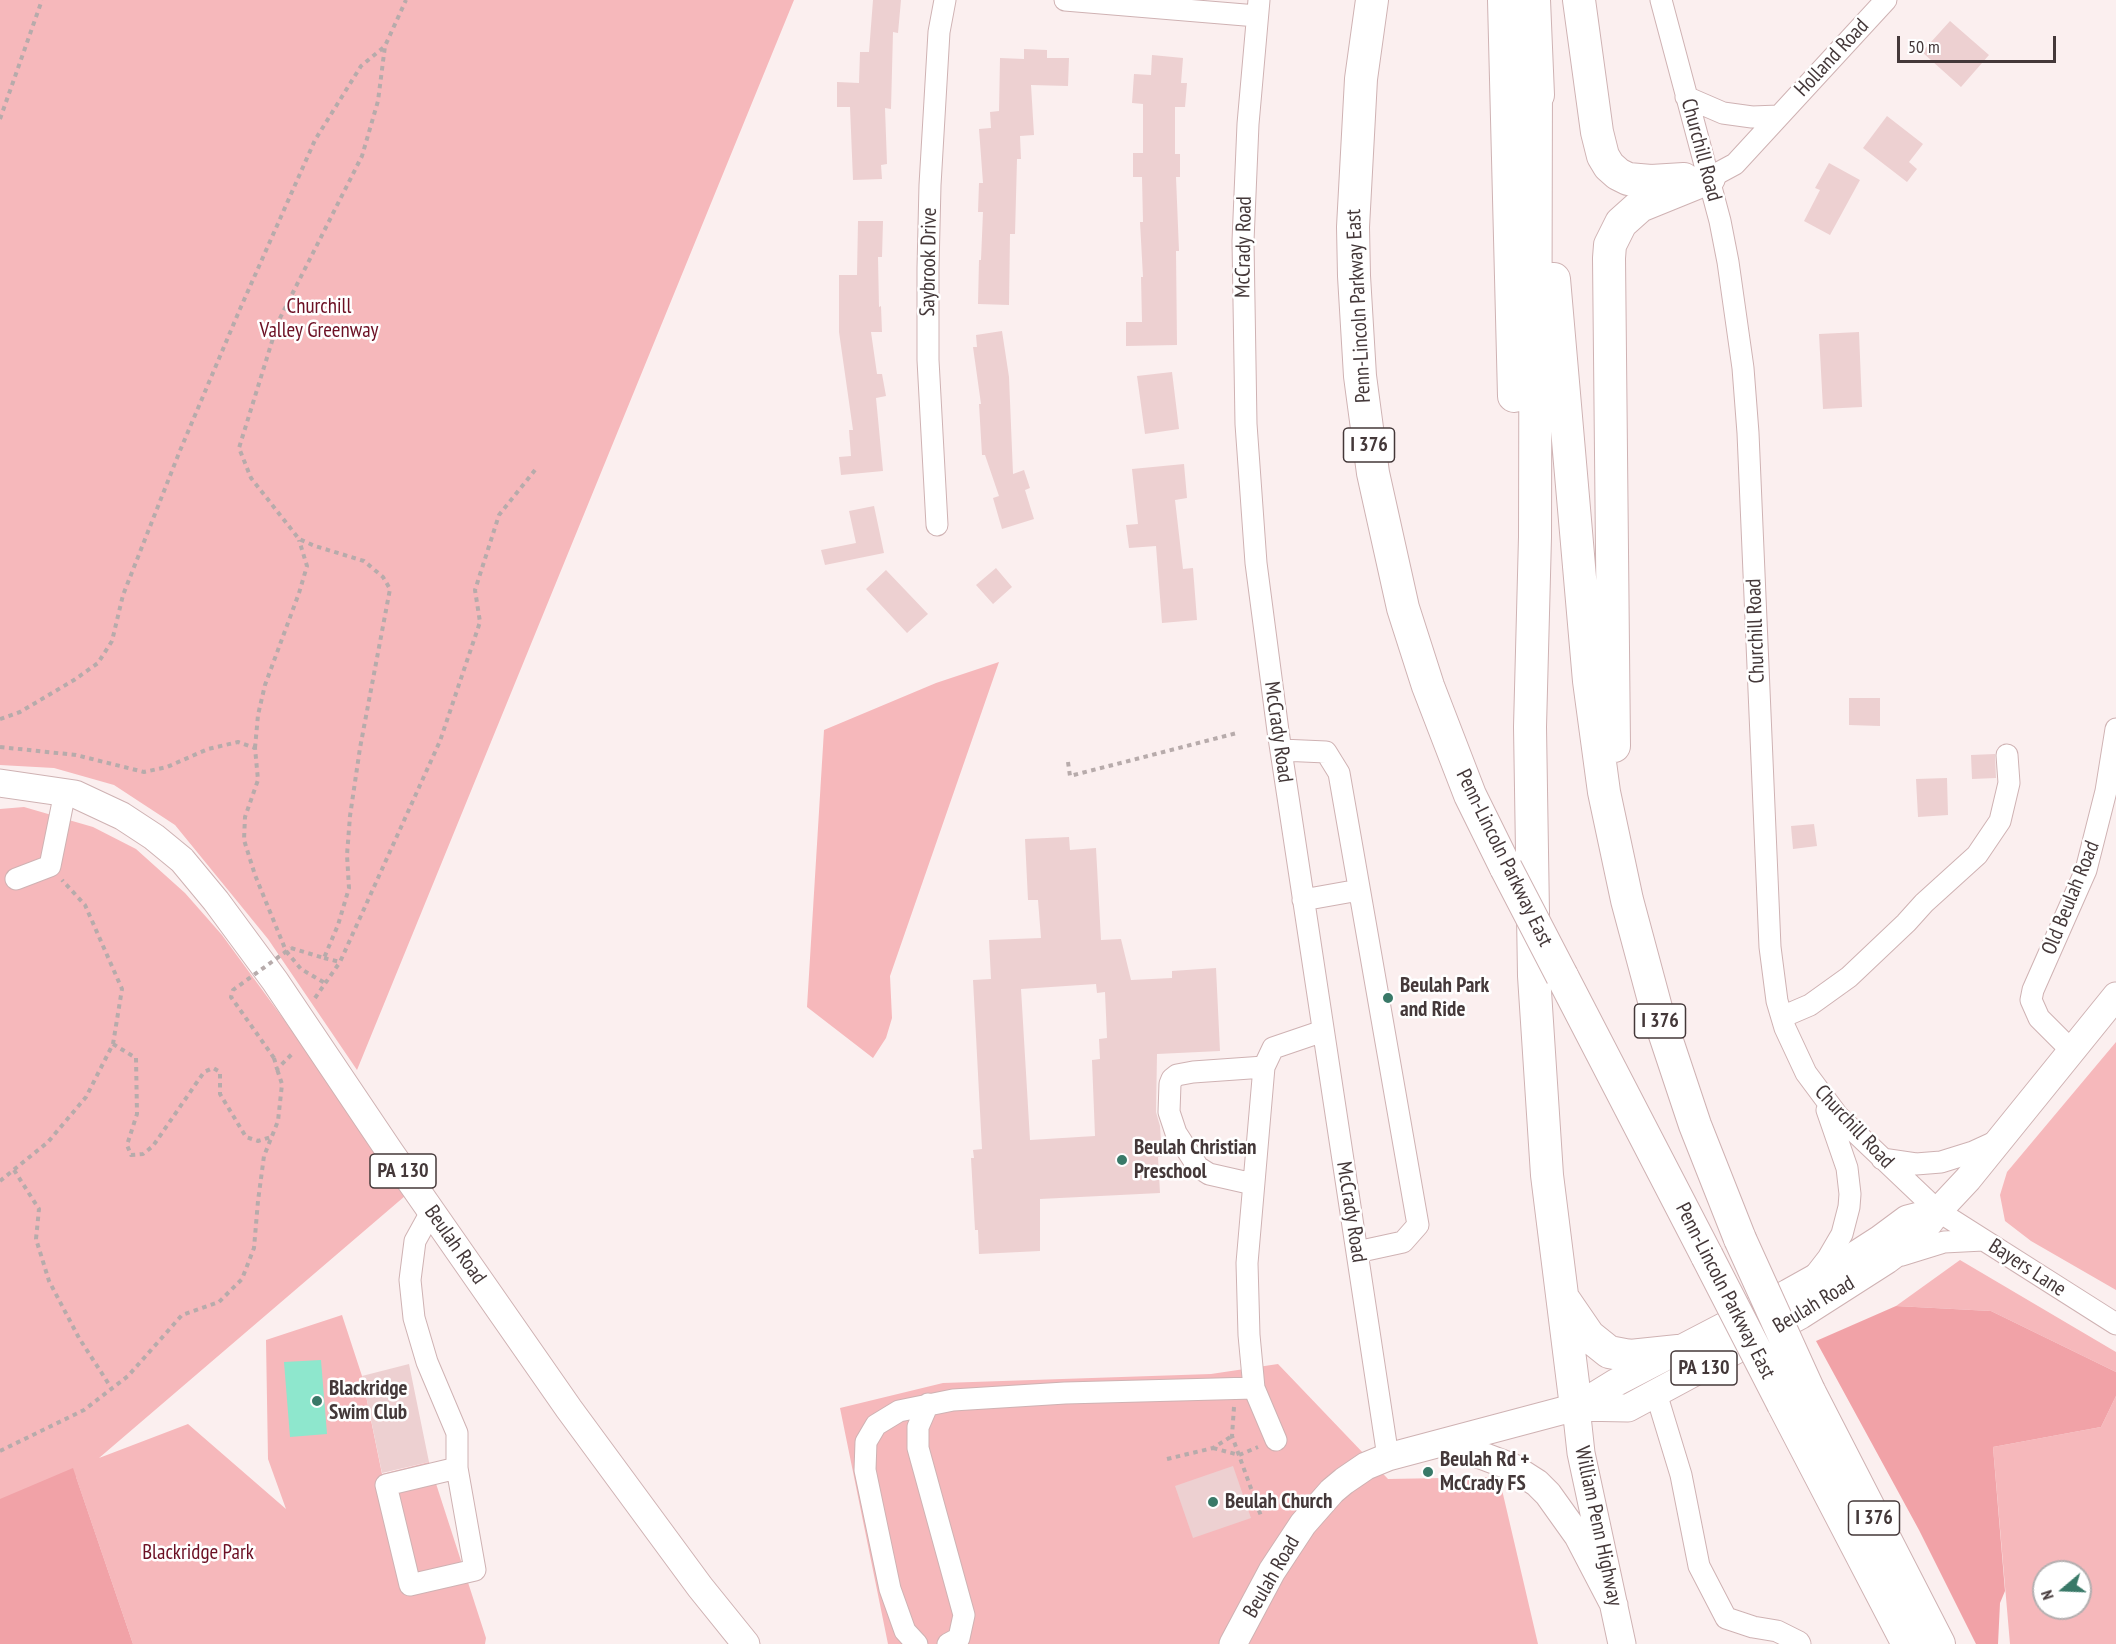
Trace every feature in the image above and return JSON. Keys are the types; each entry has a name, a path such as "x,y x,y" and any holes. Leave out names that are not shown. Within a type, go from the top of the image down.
{"highway":[{"name":"Penn-Lincoln Parkway East","path":"1372,0 1361,79 1353,227 1354,296 1360,376 1373,473 1403,608 1428,686 1470,795 1707,1256 1796,1398 1939,1644"},
{"path":"1504,0 1518,535 1530,727"},
{"name":"Penn-Lincoln Parkway East","path":"1534,0 1536,74 1588,681 1596,741 1615,845 1641,954 1669,1050 1695,1125 1740,1239 1796,1398 1908,1644"},
{"path":"1579,0 1597,132 1603,156 1610,166 1618,174 1628,179 1640,181 1709,178"},
{"path":"1536,74 1535,537 1530,727 1534,976 1548,1175 1576,1407"},
{"path":"1615,845 1610,245 1621,223 1640,206 1709,178"},
{"path":"1561,1295 1589,1336 1609,1352 1630,1356 1678,1351"}],"main road":[{"name":"Beulah Road","path":"0,783 75,794 122,816 154,837 182,860 216,901 274,981 431,1212 569,1409 693,1578 746,1644"},
{"name":"Beulah Road","path":"1233,1644 1283,1553 1316,1508 1355,1473 1388,1457 1576,1407 1628,1408 1809,1311 1887,1260 1919,1236 2116,996"},
{"name":"Beulah Road","path":"1576,1407 1615,1383 1811,1279 1880,1239 1907,1219 1938,1211"},
{"name":"William Penn Highway","path":"1576,1407 1581,1453 1622,1644"},
{"path":"1446,1442 1512,1467 1537,1483 1548,1494 1578,1536 1614,1605"}],"street":[{"name":"Saybrook Drive","path":"937,525 928,360 928,268 930,185 939,32 945,0"},
{"path":"1065,0 1258,8"},
{"name":"Churchill Road","path":"1662,0 1709,178 1728,262 1743,368 1748,433 1772,975 1782,1017 1794,1051 1821,1096 1838,1116 1938,1211"},
{"name":"Holland Road","path":"1709,178 1735,164 1886,0"},
{"name":"McCrady Road","path":"1258,8 1248,124 1243,241 1244,370 1249,482 1256,563 1303,900 1388,1457"},
{"name":"Holland Road","path":"1686,97 1723,113 1752,117 1779,116"},
{"name":"Old Beulah Road","path":"2072,1051 2039,1018 2031,1000 2033,990 2086,870 2106,791 2116,729"},
{"path":"1281,750 1326,752 1339,773 1418,1225 1403,1242 1357,1252"},
{"path":"1782,1017 1810,1005 1849,977 1924,903 1977,855 2000,821 2010,783 2007,755"},
{"path":"16,879 50,867 65,792"},
{"path":"1303,900 1359,890"},
{"path":"1276,1440 1245,1389 1249,1335 1247,1263 1264,1067 1273,1048 1323,1031"},
{"path":"1253,1185 1209,1174 1198,1167 1176,1133 1170,1112 1170,1084 1178,1075 1193,1072 1264,1067"},
{"path":"1811,1279 1828,1258 1842,1234 1850,1194 1845,1161 1821,1096"},
{"path":"1882,1159 1916,1164 1933,1163 1957,1158 2000,1140"},
{"name":"Bayers Lane","path":"1938,1211 2116,1324"},
{"path":"431,1212 415,1241 410,1280 414,1318 427,1362 457,1433 457,1468 475,1570 410,1586 386,1485 457,1468"},
{"path":"1887,1260 1944,1242 1983,1240"},
{"path":"917,1644 905,1631 890,1589 865,1470 866,1442 876,1425 899,1411 953,1400 1065,1393 1245,1389"},
{"path":"1656,1393 1681,1475 1699,1566 1726,1618 1753,1627 1777,1631 1800,1643"},
{"path":"928,1404 918,1427 918,1448 964,1615 959,1638 948,1644"}],"path":[{"path":"0,119 42,0"},
{"path":"325,983 301,969 286,951 255,875 244,840 245,818 258,780 255,748 258,714 265,685 307,566 299,539 251,478 239,448 278,322 362,156 378,101 385,46 406,0"},
{"path":"0,719 20,712 74,680 98,663 112,641 123,595 179,453 315,140 361,66 385,46"},
{"path":"310,1005 340,962 440,741 480,622 475,591 499,515 535,470"},
{"path":"299,539 364,561 383,577 390,589 360,748 350,816 346,855 349,888 338,925 324,958"},
{"path":"1068,762 1070,776 1237,733"},
{"path":"0,747 76,755 144,772 167,767 208,749 238,742 255,748"},
{"path":"0,1181 48,1142 86,1097 113,1044 122,989 85,905 50,867"},
{"path":"0,1451 84,1410 128,1376 182,1315 219,1302 242,1279 254,1248 264,1156 278,1120 282,1084 273,1058 231,997 233,990 291,948 340,962"},
{"path":"113,1044 136,1058 137,1114 127,1145 131,1155 143,1154 153,1146 204,1072 213,1068 220,1072 220,1094 246,1137 258,1141 272,1137"},
{"path":"277,1069 297,1048"},
{"path":"14,1170 39,1209 36,1239 49,1281 79,1338 112,1389"},
{"path":"1245,1389 1232,1436 1261,1516"},
{"path":"1167,1460 1213,1448 1232,1436"},
{"path":"1213,1448 1239,1455 1276,1440"}],"green space":[{"name":"Churchill Valley Greenway","path":"0,0 794,0 357,1070 268,939 175,825 114,785 54,768 0,765"},
{"path":"999,662 890,976 892,1018 886,1038 873,1058 807,1007 824,730 936,683"},
{"name":"Blackridge Park","path":"24,807 93,827 136,849 185,893 222,935 285,1021 405,1196 99,1458 188,1424 286,1509 268,1459 266,1340 342,1315 362,1376 382,1474 429,1462 486,1638 485,1644 133,1644 76,1477 0,1542 0,809"},
{"path":"2116,1042 2116,1290 2031,1241 2005,1221 2000,1195 2007,1172"},
{"path":"1960,1260 2116,1352 2116,1372 1991,1311 1896,1306"},
{"path":"1278,1364 1388,1479 1499,1477 1538,1644 888,1644 840,1408 943,1383 1211,1374"},
{"path":"2116,1396 2116,1644 2010,1644 1993,1447 2101,1427"}],"shaded area":[{"path":"1896,1306 1991,1311 2116,1372 2116,1396 2101,1427 1993,1447 2005,1591 2000,1603 1998,1644 1976,1644 1919,1530 1816,1341"},
{"path":"321,1360 327,1434 290,1437 284,1362"},
{"path":"73,1468 133,1644 0,1644 0,1499"}],"building":[{"path":"873,0 901,0 898,33 893,32 891,109 885,108 887,164 881,165 882,179 853,180 850,107 837,107 837,82 859,83 860,52 869,52"},
{"path":"1950,21 1989,55 1961,87 1922,52"},
{"path":"1024,49 1047,50 1047,58 1069,58 1068,86 1031,85 1034,135 1020,136 1021,159 1017,159 1015,234 1010,234 1009,305 978,304 983,212 978,212 979,183 983,183 979,129 991,128 990,112 999,111 1000,58 1024,59"},
{"path":"1152,55 1183,58 1181,83 1187,83 1185,107 1175,107 1175,154 1180,154 1180,177 1176,177 1179,251 1176,251 1177,345 1126,346 1126,322 1142,322 1141,277 1143,277 1140,222 1143,222 1142,177 1133,177 1133,153 1143,153 1143,104 1132,103 1134,74 1151,75"},
{"path":"1887,116 1923,144 1909,162 1917,169 1907,182 1863,148"},
{"path":"1829,163 1860,180 1830,235 1804,221 1820,190 1815,188"},
{"path":"858,221 883,221 882,257 878,257 882,332 871,332 877,374 882,374 886,396 876,398 883,471 841,475 839,457 851,456 849,430 853,430 839,332 839,275 857,275"},
{"path":"1002,331 1009,377 1013,474 1024,470 1030,488 1025,490 1034,519 1002,529 993,498 999,496 985,455 982,455 979,404 981,404 973,347 977,347 976,335"},
{"path":"1859,332 1862,407 1823,409 1819,334"},
{"path":"1172,372 1179,429 1145,434 1137,376"},
{"path":"1184,464 1187,498 1175,500 1183,569 1193,568 1197,620 1162,623 1156,546 1129,548 1126,525 1138,524 1132,469"},
{"path":"874,506 884,553 825,565 821,550 856,543 849,511"},
{"path":"996,568 1012,587 993,604 976,585"},
{"path":"886,570 928,614 907,633 866,589"},
{"path":"1849,698 1880,698 1880,726 1849,725"},
{"path":"1995,754 1996,778 1972,779 1971,755"},
{"path":"1947,778 1948,815 1918,817 1916,779"},
{"path":"1814,824 1817,846 1793,849 1791,826"},
{"path":"1069,837 1070,850 1096,848 1101,940 1121,939 1131,980 1172,978 1172,971 1216,968 1220,1051 1157,1054 1156,1112 1160,1126 1162,1157 1158,1157 1160,1193 1040,1199 1040,1251 979,1254 978,1230 975,1230 971,1158 974,1158 973,1150 982,1149 973,980 991,979 989,940 1041,938 1038,900 1028,900 1025,839","holes":["1096,984 1097,993 1105,992 1107,1038 1099,1039 1100,1059 1092,1060 1095,1136 1030,1140 1021,989"]},
{"path":"409,1364 429,1462 382,1473 362,1376"},
{"name":"Beulah Church","path":"1233,1466 1251,1518 1193,1538 1175,1486"}],"place":[{"name":"Beulah Park and Ride","path":"1388,998"},
{"name":"Beulah Christian Preschool","path":"1122,1160"},
{"name":"Blackridge Swim Club","path":"317,1401"},
{"name":"Beulah Rd + McCrady FS","path":"1428,1472"},
{"name":"Beulah Church","path":"1213,1502"}]}
